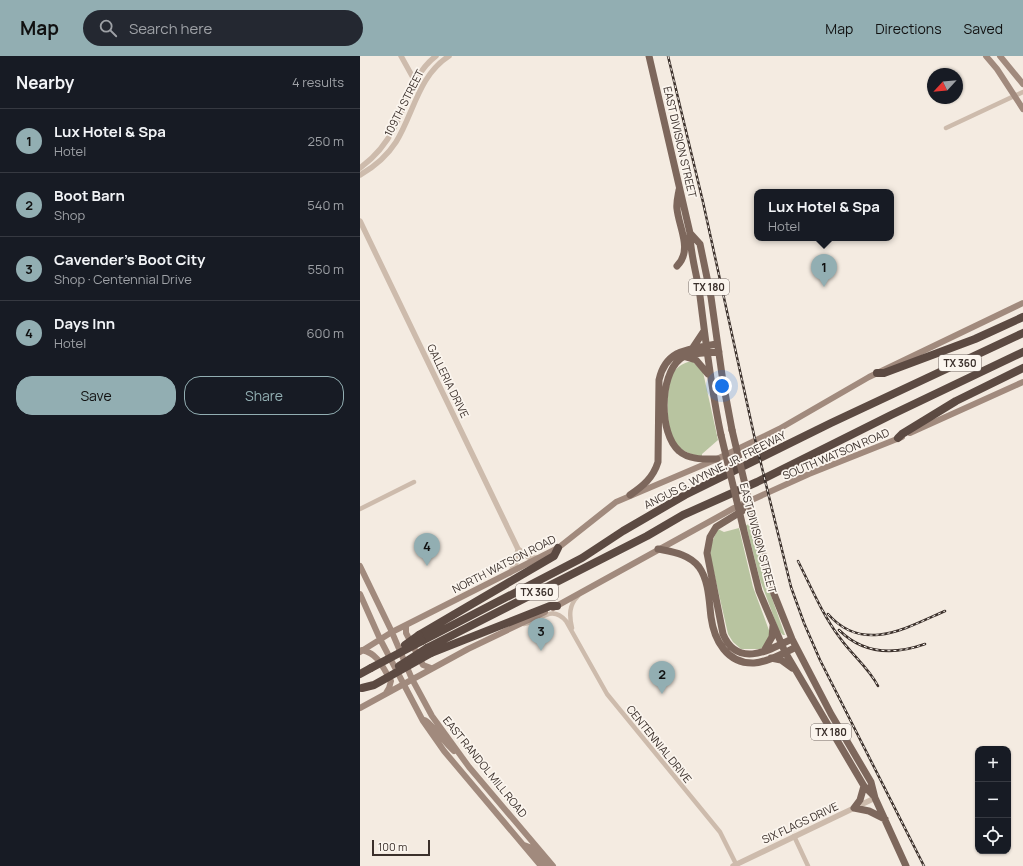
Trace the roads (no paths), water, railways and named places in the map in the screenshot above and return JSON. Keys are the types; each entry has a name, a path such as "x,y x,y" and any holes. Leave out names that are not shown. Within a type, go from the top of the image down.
{"highway":[{"path":"877,373 884,373 975,339 1023,317"},
{"name":"ANGUS G. WYNNE, JR. FREEWAY","path":"360,674 421,638 582,558 622,531 685,495 831,423 1023,333"},
{"name":"TX 360","path":"429,651 684,515 757,482 891,415 1023,352"},
{"path":"898,438 902,434 956,401 1023,368"},
{"path":"421,638 554,556 558,548"},
{"path":"361,689 374,685 429,651 550,606 557,606"}],"main road":[{"name":"EAST DIVISION STREET","path":"649,56 690,233 690,247 700,294 710,377 721,435 742,528 759,590 781,644 795,670 864,786 875,798"},
{"path":"986,56 1023,109"},
{"path":"1000,56 1023,84"},
{"path":"677,266 686,250 677,208 680,186"},
{"name":"EAST DIVISION STREET","path":"690,233 700,244 711,297 732,430 754,522 774,594 796,647 831,714 871,782 875,798 906,866"},
{"path":"718,348 684,357 674,364 669,372 667,381 666,424 668,436 681,453 699,459 717,459 796,420 877,373 1023,303"},
{"path":"692,349 701,337 704,329"},
{"path":"630,495 649,481 654,474 658,462 659,380 663,367 674,355 692,349 706,350"},
{"path":"684,357 696,360 710,377"},
{"name":"SOUTH WATSON ROAD","path":"658,549 734,508 809,474 898,438 1023,382"},
{"name":"NORTH WATSON ROAD","path":"361,651 392,632 541,558 558,548 608,507 630,495 717,459"},
{"path":"745,504 742,511 719,524 712,532 707,553 719,620 727,642 736,651 744,654 763,652 792,639"},
{"path":"360,708 432,668 557,606 658,549 684,555 698,567 705,581 711,619 720,647 729,655 740,661 754,663 771,658 796,647"},
{"name":"EAST RANDOL MILL ROAD","path":"360,566 385,616 412,679 432,716 459,754 550,866"},
{"name":"EAST RANDOL MILL ROAD","path":"360,594 380,639 423,720 444,751 541,866"},
{"path":"385,616 393,624 406,625 406,632 423,665 432,668"},
{"path":"763,652 772,637 773,626"},
{"path":"370,645 375,627"},
{"path":"361,651 371,652 378,658 391,681 390,688 385,695"},
{"path":"771,658 781,660 795,670"},
{"path":"423,720 430,723 444,742 459,754"},
{"path":"864,786 860,800 854,808 869,811 885,819"},
{"path":"523,844 532,848 550,866"}],"street":[{"path":"401,56 415,82 421,87"},
{"name":"109TH STREET","path":"360,168 386,143 395,128 415,82 423,70 436,56"},
{"name":"109TH STREET","path":"360,175 380,161 396,142 421,87 431,71 449,56"},
{"path":"946,128 1023,92"},
{"name":"GALLERIA DRIVE","path":"360,221 518,549"},
{"path":"360,509 414,482"},
{"path":"509,574 516,564 518,549 530,558 541,558"},
{"name":"CENTENNIAL DRIVE","path":"573,631 570,609 579,594"},
{"name":"CENTENNIAL DRIVE","path":"519,624 530,623 549,613 560,614 573,631 607,694 720,832 735,865"},
{"name":"SIX FLAGS DRIVE","path":"735,865 875,798"},
{"path":"794,836 808,866"}],"railway":[{"path":"668,56 703,202 754,435 791,587 804,623 820,660 924,866"},
{"path":"798,561 828,620 845,644 870,673 878,686"},
{"path":"828,614 841,626 856,633 870,635 885,634 900,630 945,611"},
{"path":"839,630 858,644 879,650 902,650 925,644"}],"place":[{"name":"Lux Hotel & Spa","path":"824,287"},
{"name":"Days Inn","path":"427,566"},
{"name":"Cavender's Boot City","path":"541,651"},
{"name":"Boot Barn","path":"662,694"}]}
